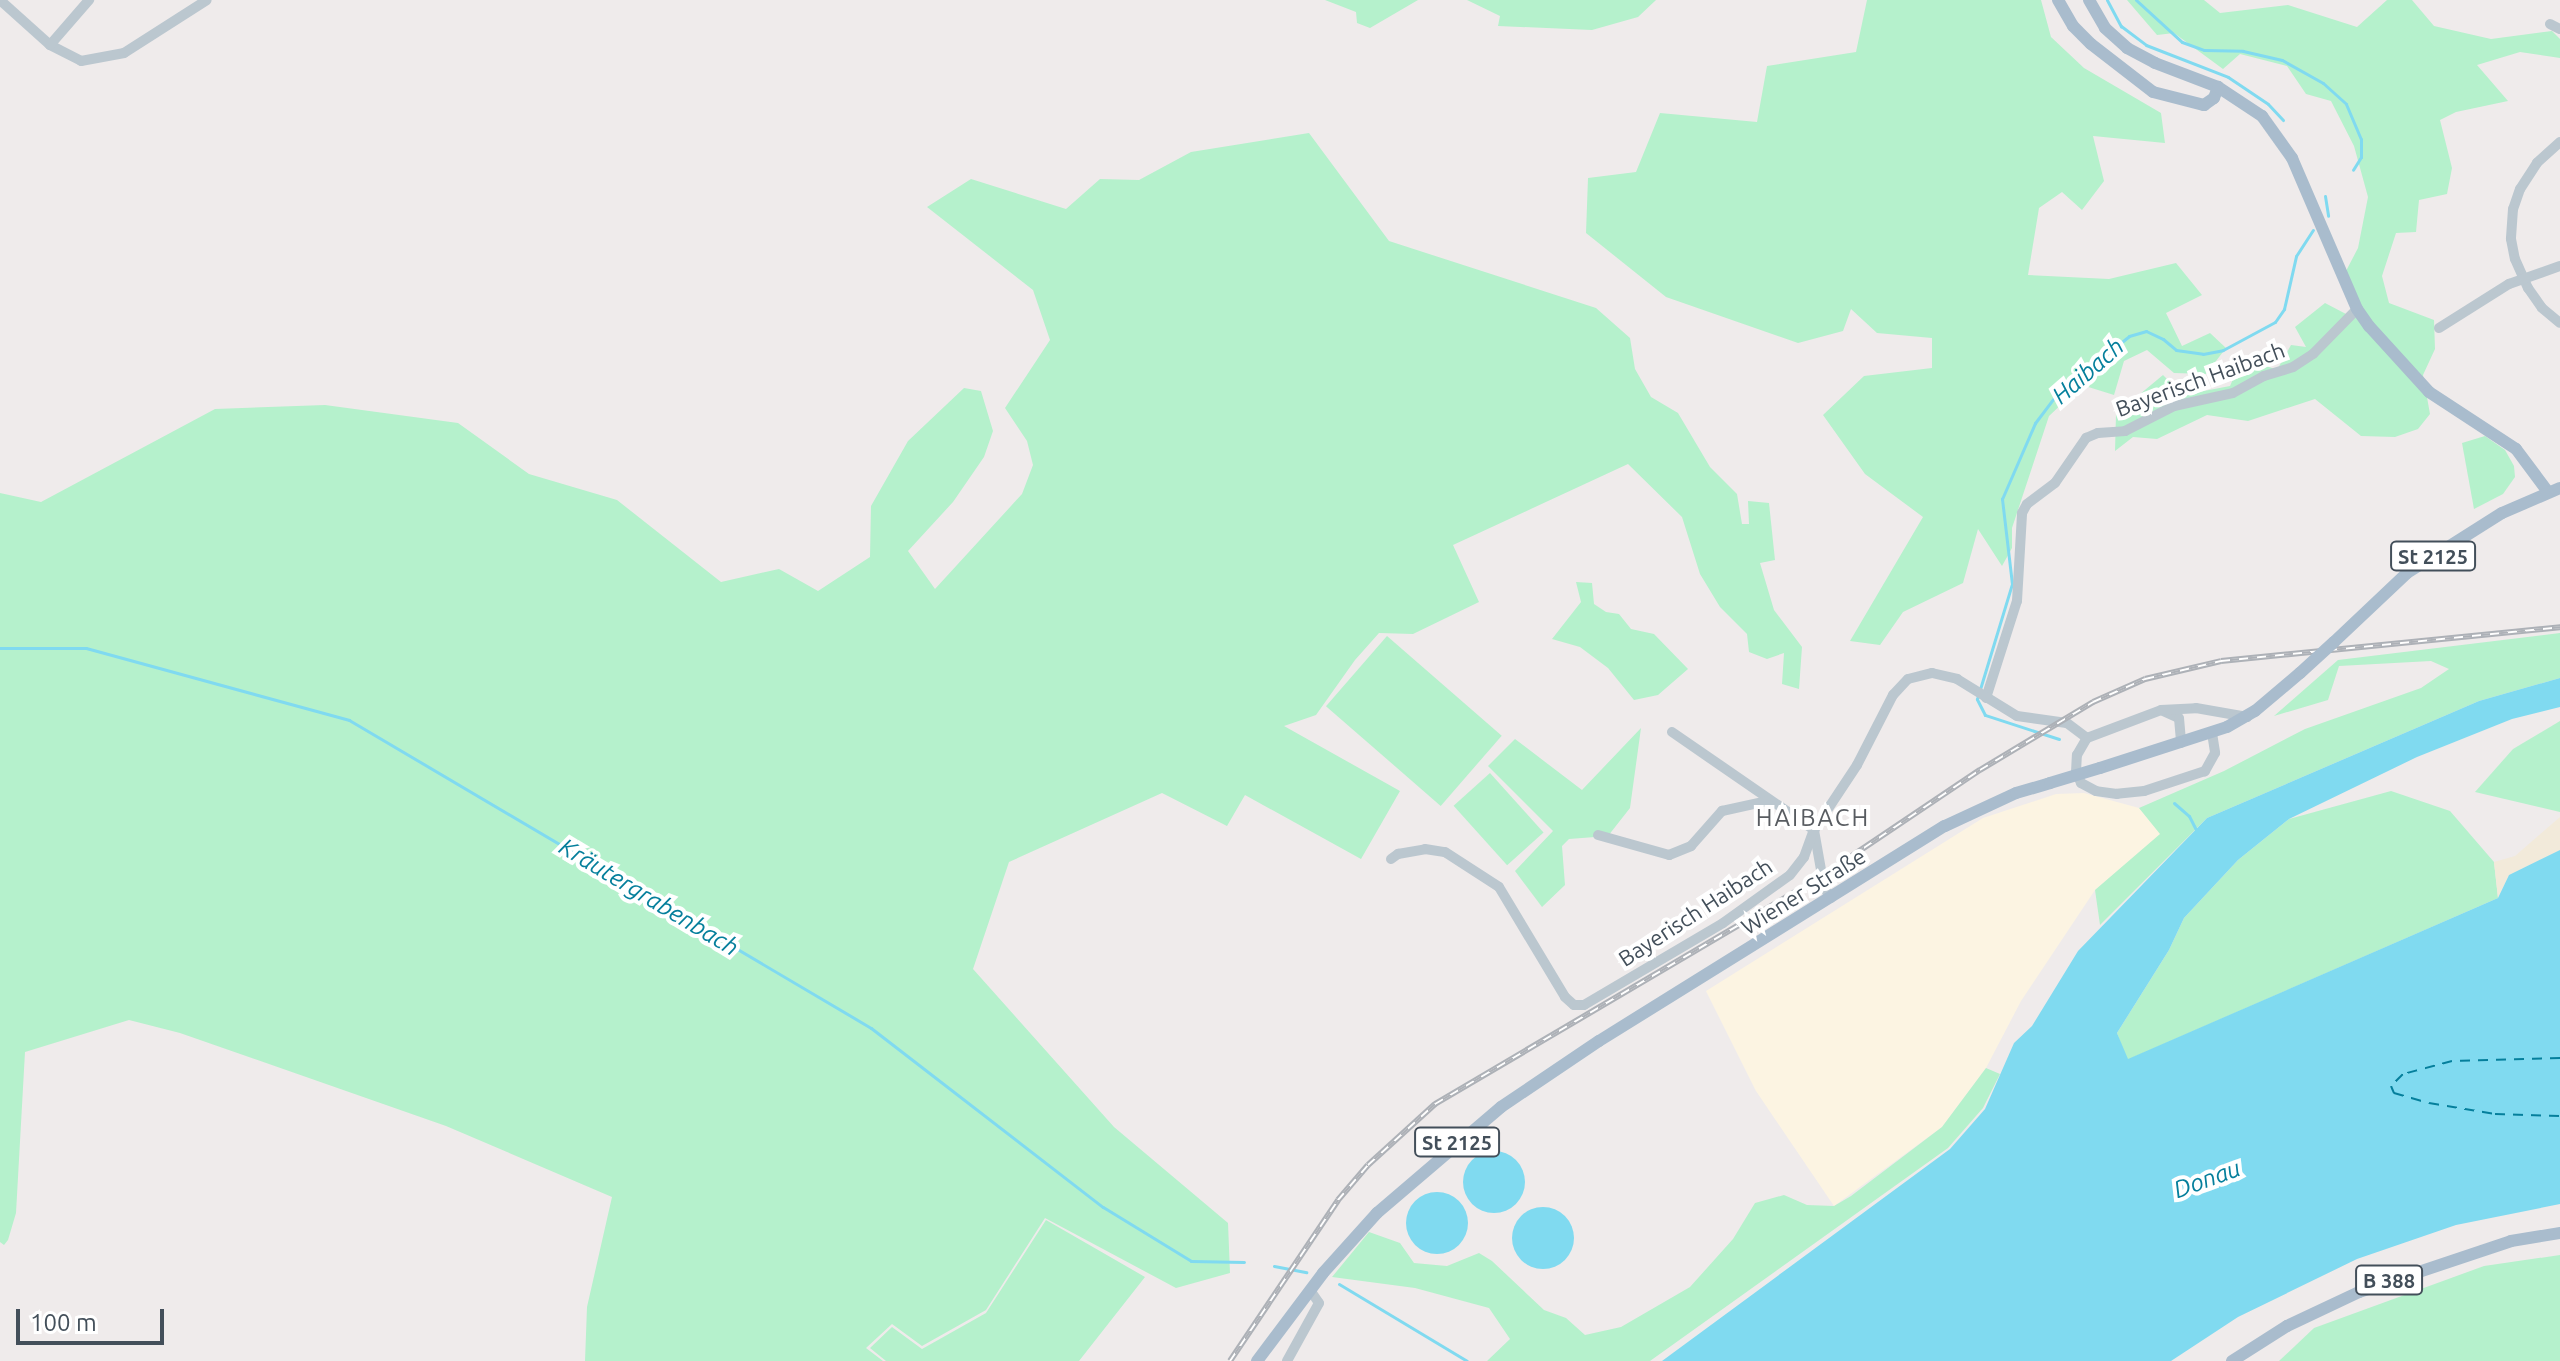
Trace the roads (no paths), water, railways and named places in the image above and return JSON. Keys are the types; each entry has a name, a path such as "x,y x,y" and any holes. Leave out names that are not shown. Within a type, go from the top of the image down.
{"main road":[{"path":"2058,0 2073,26 2091,44 2153,92 2204,105 2214,98 2218,87"},
{"path":"2089,0 2105,28 2127,48 2155,63 2218,87 2249,105 2273,128 2307,190 2357,309 2411,376 2446,405 2516,449 2554,490"},
{"name":"Wiener Straße","path":"1257,1361 1310,1290 1377,1213 1501,1107 1599,1041 1977,809 2212,733 2247,717 2300,673 2407,573 2502,513 2554,490"},
{"name":"B 388","path":"2232,1361 2287,1326 2359,1292 2422,1268 2511,1241 2560,1233"}],"street":[{"path":"0,0 50,45 81,61 124,53 207,0"},
{"path":"50,45 89,0"},
{"path":"2560,142 2526,177 2513,209 2511,239 2524,279 2542,308 2560,323"},
{"path":"2439,328 2524,279 2560,266"},
{"name":"Bayerisch Haibach","path":"1984,696 2017,601 2022,513 2027,504 2055,483 2086,438 2098,433 2125,431 2174,406 2233,393 2264,376 2293,367 2334,335 2357,309"},
{"name":"Bayerisch Haibach","path":"1391,859 1398,854 1425,849 1445,852 1499,887 1565,997 1579,1006 1771,892 1804,857 1814,830 1857,765 1893,695 1908,679 1932,673 1957,679 2017,716 2067,723 2087,738"},
{"path":"2212,733 2215,753 2205,771 2144,791 2117,794 2096,791 2078,778 2077,755 2087,738 2161,710 2196,708 2247,717"},
{"path":"2161,710 2179,718 2181,743"},
{"path":"1672,732 1814,830 1824,887 1831,898"},
{"path":"1598,835 1669,855 1691,846 1722,811 1768,801"},
{"path":"1287,1361 1319,1303 1310,1290"}],"water":[{"name":"Donau","path":"2560,678 2560,707 2512,719 2417,757 2289,819 2238,860 2184,918 2169,950 2117,1033 2128,1059 2498,898 2509,875 2560,850 2560,1204 2456,1225 2357,1259 2238,1317 2171,1361 1662,1361 1950,1149 1985,1109 2014,1043 2032,1026 2078,951 2207,818 2479,701"},
{"path":"1494,1151 1506,1153 1516,1160 1523,1170 1523,1194 1516,1204 1506,1211 1494,1213 1482,1211 1472,1204 1465,1194 1463,1182 1465,1170 1472,1160 1482,1153"},
{"path":"1437,1192 1449,1194 1459,1201 1466,1211 1466,1235 1459,1245 1449,1252 1437,1254 1425,1252 1415,1245 1408,1235 1406,1223 1408,1211 1415,1201 1425,1194"},
{"path":"1543,1207 1555,1209 1565,1216 1572,1226 1572,1250 1565,1260 1555,1267 1543,1269 1531,1267 1521,1260 1514,1250 1512,1238 1514,1226 1521,1216 1531,1209"}],"waterway":[{"path":"2107,0 2121,26 2146,45 2228,77 2268,104 2283,120"},
{"name":"Haibach","path":"2136,0 2182,42 2204,50 2243,51 2282,60 2323,83 2346,104 2361,139 2361,157 2353,170"},
{"name":"Haibach","path":"2325,196 2328,216"},
{"name":"Haibach","path":"2059,739 1985,715 1977,699 2012,584 2002,499 2035,423 2056,395 2129,336 2146,331 2176,350 2203,354 2223,350 2275,322 2284,309 2296,256 2313,230"},
{"name":"Kräutergrabenbach","path":"0,648 86,648 349,720 871,1028 1103,1207 1191,1261 1244,1262"},
{"name":"Haibach","path":"2174,803 2189,816 2196,830"},
{"name":"Kräutergrabenbach","path":"1274,1266 1306,1272"},
{"name":"Kräutergrabenbach","path":"1339,1284 1467,1361"}],"railway":[{"path":"1230,1361 1338,1200 1368,1165 1435,1104 1819,878 1980,770 2093,702 2145,679 2221,661 2560,627"}],"district":[{"name":"HAIBACH","path":"1813,818"}]}
